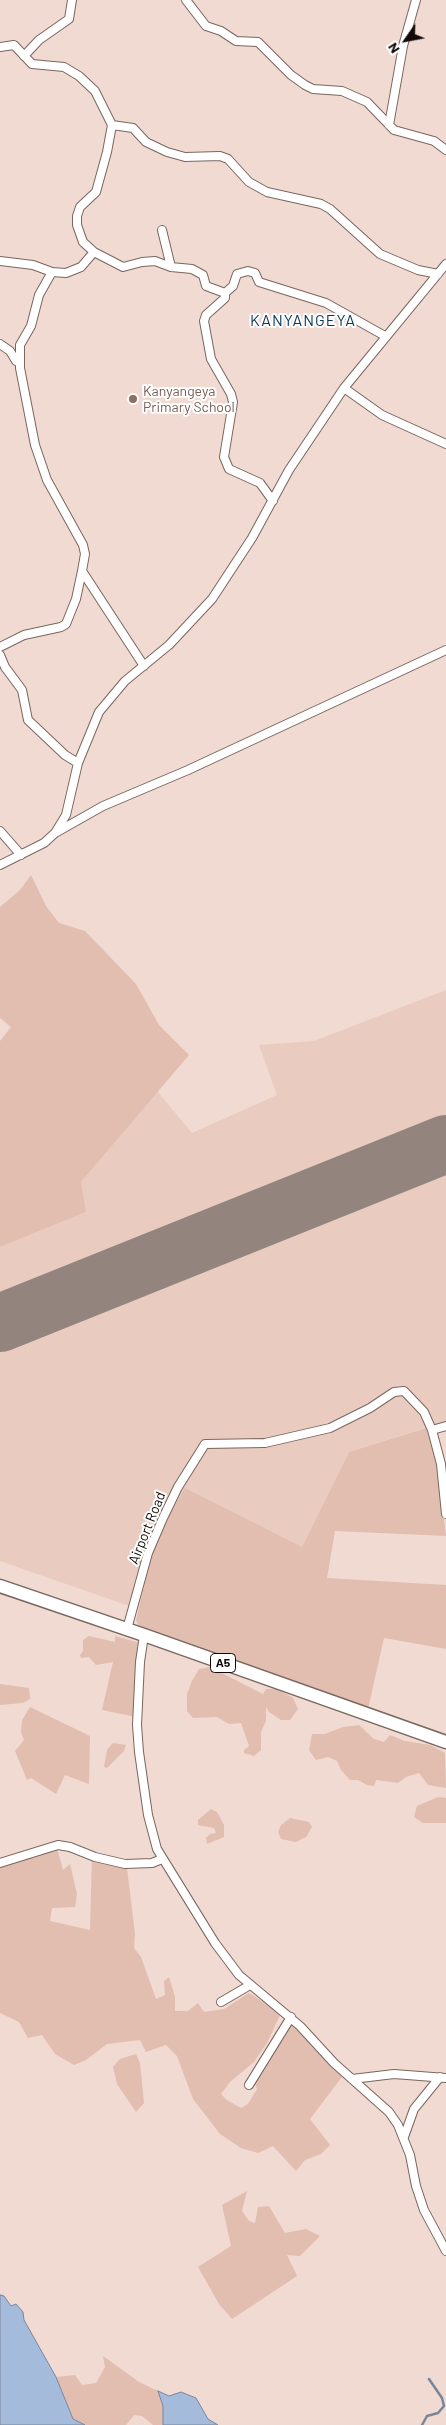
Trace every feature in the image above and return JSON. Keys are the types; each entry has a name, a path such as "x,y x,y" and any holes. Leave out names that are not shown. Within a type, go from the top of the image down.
{"highway":[{"name":"A5","path":"0,1586 446,1742"}],"street":[{"path":"24,56 39,40 68,19 72,0"},
{"path":"186,0 206,26 221,31 236,41 258,42 291,75 305,85 322,90 342,92 367,102 389,125 400,133 439,143 446,150"},
{"path":"389,125 403,46 416,0"},
{"path":"0,47 14,45 32,64 64,67 79,76 95,91 112,125 96,192 80,206 77,216 77,225 84,242 94,252 123,267 155,261 171,266 192,269 203,275 206,286 225,293"},
{"path":"112,125 133,128 146,142 168,152 186,157 220,156 228,159 258,188 320,204 330,209 380,254 403,265 438,274"},
{"path":"162,230 171,266"},
{"path":"0,261 34,265 52,272 66,273 81,267 94,252"},
{"path":"55,833 66,815 78,763 99,712 125,681 169,644 212,599 273,501 289,470 344,388 384,336 416,303 446,264"},
{"path":"273,501 260,483 229,469 224,457 233,402 231,394 211,359 204,321 206,315 225,298 225,293 232,286 237,274 248,271 255,273 259,282 304,295 332,306 384,336"},
{"path":"0,648 24,635 61,627 66,624 74,605 85,554 83,545 46,480 40,461 20,362 20,345 31,326 39,295 52,272"},
{"path":"0,344 10,351 16,361 20,362"},
{"path":"344,388 382,416 446,444"},
{"path":"82,571 144,666"},
{"path":"0,865 44,843 55,833 103,806 188,770 446,650"},
{"path":"0,655 5,667 22,690 28,720 65,755 78,763"},
{"path":"0,831 21,855"},
{"name":"Airport Road","path":"127,1629 148,1553 178,1487 205,1444 265,1443 330,1428 370,1408 394,1392 404,1391 424,1412 432,1430"},
{"path":"446,1426 432,1430 441,1464 446,1514"},
{"path":"144,1635 140,1662 137,1716 138,1752 148,1815 154,1841 162,1858 215,1943 250,1986 291,2017 334,2063 389,2112 404,2137 424,2210 446,2252"},
{"path":"0,1863 58,1845 125,1864 152,1862 162,1858"},
{"path":"221,2002 250,1986"},
{"path":"249,2085 291,2017"},
{"path":"352,2079 394,2074 443,2078"},
{"path":"404,2137 414,2109 443,2078"}],"shaded area":[{"path":"31,875 46,906 59,923 85,931 136,984 159,1025 189,1055 81,1182 86,1212 0,1247 0,1041 11,1027 0,1018 0,907 20,890"},
{"path":"446,990 446,1421 349,1452 302,1547 152,1552 138,1609 0,1561 0,1247 86,1212 81,1182 157,1091 192,1133 277,1095 259,1045 314,1041"},
{"path":"426,1428 436,1457 446,1536 335,1531 327,1578 446,1585 446,1649 384,1638 368,1709 140,1628 136,1620 152,1552 166,1521 185,1488 302,1547 349,1452"},
{"path":"89,1636 115,1642 115,1636 140,1643 136,1717 102,1710 113,1662 96,1665 89,1657 81,1658 83,1640"},
{"path":"210,1667 263,1694 266,1689 277,1689 293,1698 298,1709 290,1720 281,1720 269,1712 266,1707 266,1721 261,1732 261,1750 254,1756 244,1753 244,1750 249,1746 241,1723 229,1724 217,1717 193,1718 187,1711 187,1694 192,1681 199,1669"},
{"path":"0,1684 29,1688 30,1699 23,1703 0,1705"},
{"path":"30,1707 90,1736 89,1784 65,1775 56,1794 31,1778 27,1780 15,1751 24,1740 21,1732 22,1720"},
{"path":"359,1725 374,1739 384,1742 390,1735 405,1741 430,1745 445,1753 446,1788 428,1785 419,1773 406,1777 398,1783 376,1780 374,1786 367,1785 358,1780 350,1780 341,1770 337,1761 328,1757 316,1760 309,1750 312,1734 325,1734 343,1727"},
{"path":"113,1743 126,1745 124,1751 107,1768 104,1767 107,1750"},
{"path":"438,1797 446,1798 446,1823 423,1823 414,1817 417,1806"},
{"path":"211,1809 217,1812 224,1825 224,1837 207,1844 206,1838 210,1834 216,1833 214,1828 198,1825 198,1820"},
{"path":"290,1818 309,1822 312,1827 306,1837 296,1842 281,1839 278,1832 281,1825"},
{"path":"57,1848 63,1870 70,1864 77,1894 75,1907 52,1908 50,1921 90,1930 92,1854 126,1860 135,1934 134,1948 141,1957 156,1999 165,1995 164,1981 169,1977 175,1997 175,2011 188,2011 198,2003 204,2012 224,2009 249,1993 281,2013 267,2043 254,2062 230,2082 221,2094 227,2100 241,2108 248,2104 257,2089 255,2084 257,2077 292,2021 345,2073 310,2119 330,2145 321,2154 305,2160 296,2171 273,2146 258,2153 241,2148 220,2134 193,2099 177,2056 166,2045 146,2052 140,2040 107,2044 86,2060 74,2065 55,2054 42,2035 28,2038 19,2022 0,2013 0,1864"},
{"path":"136,2054 140,2063 144,2103 136,2112 117,2084 113,2067 120,2059"},
{"path":"247,2191 242,2211 249,2221 255,2223 258,2207 269,2206 285,2233 306,2229 320,2236 300,2256 287,2255 297,2276 232,2319 219,2304 198,2267 231,2246 222,2205"},
{"path":"103,2356 139,2382 158,2391 163,2406 163,2425 153,2425 142,2416 134,2415 126,2425 85,2425 73,2419 56,2377 75,2375 82,2385 96,2383 105,2367"}],"water":[{"path":"0,2295 4,2296 11,2306 16,2304 23,2312 24,2320 56,2377 73,2419 85,2425 0,2425"},
{"path":"158,2391 169,2396 181,2392 196,2398 208,2419 218,2425 163,2425 163,2406"}],"waterway":[{"path":"422,2425 427,2416 438,2413 444,2406 442,2398 429,2379"}],"runway":[{"path":"0,1323 446,1144"}],"place":[{"name":"Kanyangeya Primary School","path":"133,399"}],"district":[{"name":"KANYANGEYA","path":"303,321"}]}
